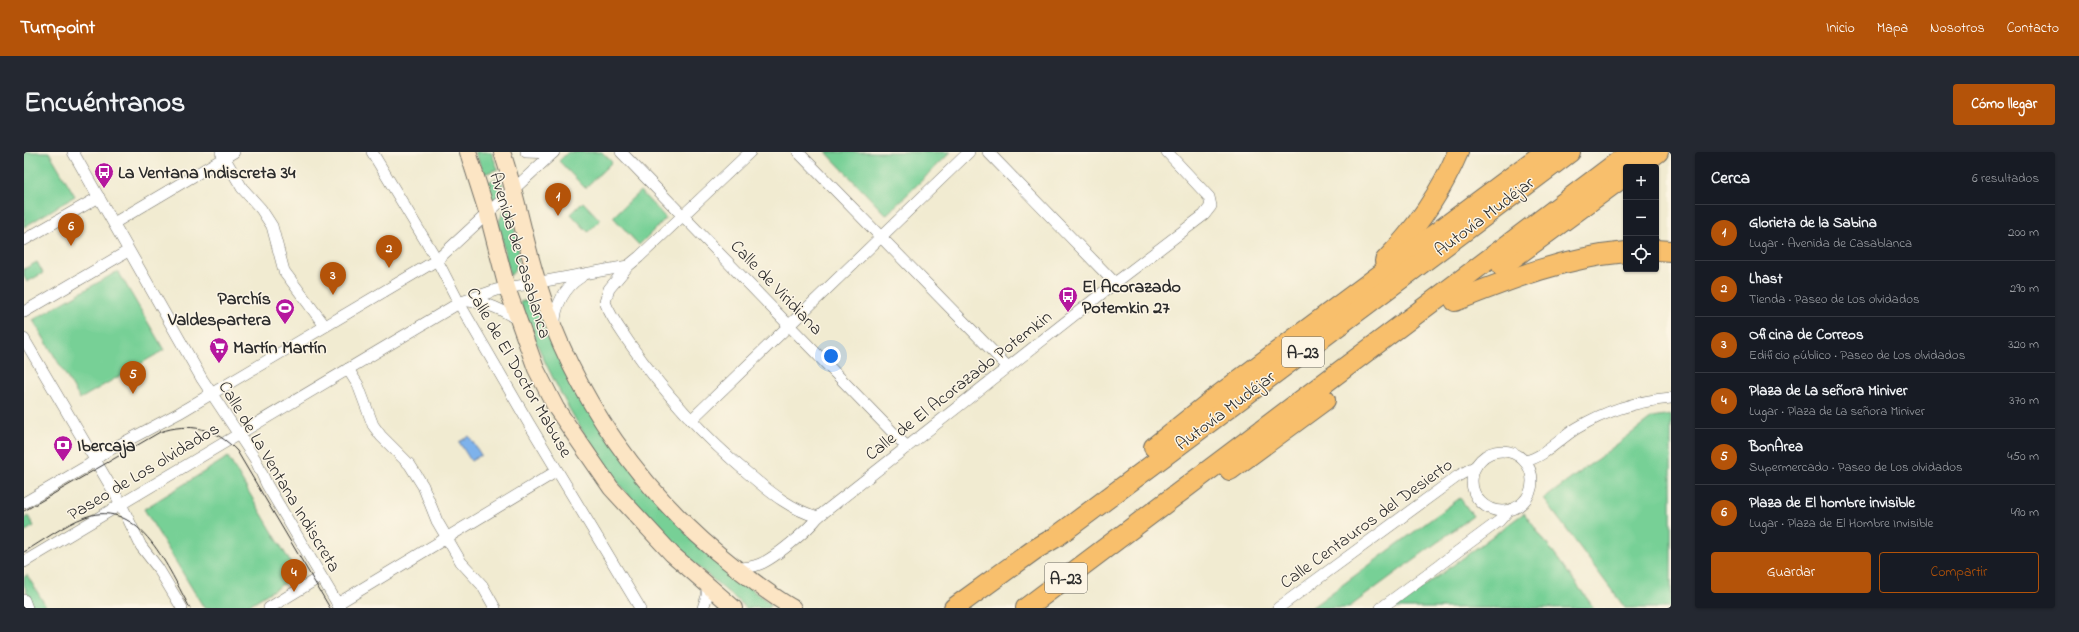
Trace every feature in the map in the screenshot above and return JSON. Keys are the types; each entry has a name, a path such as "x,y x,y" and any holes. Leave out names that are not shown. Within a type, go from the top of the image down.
{"highway":[{"path":"1321,319 1370,276 1398,247 1432,202 1458,152"},
{"path":"1034,550 1086,501 1215,398 1545,152"},
{"name":"Autovía Mudéjar","path":"954,608 1034,550 1056,536 1570,152"},
{"name":"Autovía Mudéjar","path":"1026,608 1631,152"},
{"path":"1641,164 1658,152"},
{"path":"1107,547 1128,538 1256,453 1455,301 1623,177"},
{"path":"1659,250 1671,251"},
{"path":"1455,301 1548,266 1593,255 1623,252"}],"main road":[{"name":"Avenida de Casablanca","path":"468,152 488,215 507,288 536,369 556,408 581,448 610,488 672,554 734,608"},
{"name":"Avenida de Casablanca","path":"502,152 514,190 538,282 555,331 581,386 624,454 645,481 676,515 714,551 768,592 793,608"}],"street":[{"name":"Calle de La Ventana Indiscreta","path":"72,152 212,394 237,434 255,459 320,577 338,606"},
{"path":"114,223 223,155 234,152"},
{"name":"Calle de El Doctor Mabuse","path":"372,152 462,302 557,471 640,608"},
{"path":"526,152 554,152"},
{"name":"Paseo de Los olvidados","path":"24,503 104,453 212,394 437,260 488,215 554,152"},
{"name":"Calle de Viridiana","path":"621,152 791,325 907,447"},
{"path":"750,152 628,266 609,289 606,296 607,308 643,363 691,420 720,450 764,487 803,513 818,517"},
{"path":"798,152 1008,367"},
{"path":"691,420 882,238 969,152"},
{"path":"988,152 1115,283"},
{"name":"Calle de El Acorazado Potemkin","path":"736,568 758,565 765,562 811,525 818,517 1115,283 1204,215 1211,201 1206,191 1167,152"},
{"path":"223,155 242,188 261,209 272,226 284,271 325,326"},
{"path":"24,240 99,197"},
{"path":"24,312 128,251"},
{"name":"Paseo de Los olvidados","path":"24,562 237,434 462,302 507,288 628,266"},
{"path":"555,331 556,314 559,303 568,288 584,275"},
{"path":"462,302 487,304 500,308 519,321"},
{"path":"24,340 122,504 141,546 158,568 182,608"},
{"path":"348,369 364,399 373,425 381,436 410,465 423,486 432,512 447,538 466,568 489,595 495,608"},
{"path":"1525,461 1535,458 1565,435 1592,420 1628,406 1671,398"},
{"path":"1381,608 1499,521 1508,511 1522,504 1531,491 1532,478 1525,461 1512,452 1497,451 1484,457 1476,466 1472,481 1476,495 1486,506 1500,511 1508,511"},
{"name":"Calle Centauros del Desierto","path":"1278,608 1458,476 1476,466"},
{"path":"338,606 557,471"},
{"path":"269,608 320,577"},
{"path":"703,608 707,596 707,585"},
{"path":"24,600 27,608"}],"green space":[{"path":"24,152 49,152 75,196 24,227"},
{"path":"475,152 491,152 498,169 484,174"},
{"path":"568,152 602,152 612,162 585,188 559,161"},
{"path":"826,152 951,152 886,215"},
{"path":"500,177 505,192 492,203 486,183"},
{"path":"640,191 666,218 639,245 613,217"},
{"path":"583,202 600,220 588,232 571,214"},
{"path":"507,205 518,242 519,251 518,260 510,276 499,227 499,221"},
{"path":"37,262 43,273 27,282 24,276 24,269"},
{"path":"118,271 164,350 80,399 33,320"},
{"path":"535,298 555,348 703,551 771,604 768,608 746,608 694,564 667,538 637,506 616,480 578,424 561,394 532,333 520,302"},
{"path":"1671,415 1671,608 1625,608 1544,499 1652,418"},
{"path":"228,457 298,575 244,608 204,608 144,509"},
{"path":"1460,498 1473,516 1348,608 1311,608"},
{"path":"1524,513 1594,608 1395,608"},
{"path":"28,516 34,526 24,532 24,519"},
{"path":"27,575 47,608 33,608 24,585 24,577"}],"water":[{"path":"469,436 481,455 471,461 459,442"}],"tram line":[{"path":"24,511 160,432 181,428 202,429 220,437 237,451 330,608"},
{"path":"24,552 62,528 85,517 105,514 122,518 137,527 151,541 173,575 190,608"}],"place":[{"name":"La Ventana Indiscreta 34","path":"104,189"},
{"name":"Glorieta de la Sabina","path":"558,216"},
{"name":"Plaza de El hombre invisible","path":"71,246"},
{"name":"Lhast","path":"389,268"},
{"name":"Oficina de Correos","path":"333,295"},
{"name":"El Acorazado Potemkin 27","path":"1068,313"},
{"name":"Parchís Valdespartera","path":"285,325"},
{"name":"Martín Martín","path":"219,364"},
{"name":"BonÀrea","path":"133,394"},
{"name":"Ibercaja","path":"63,462"},
{"name":"Plaza de La señora Miniver","path":"294,592"}]}
